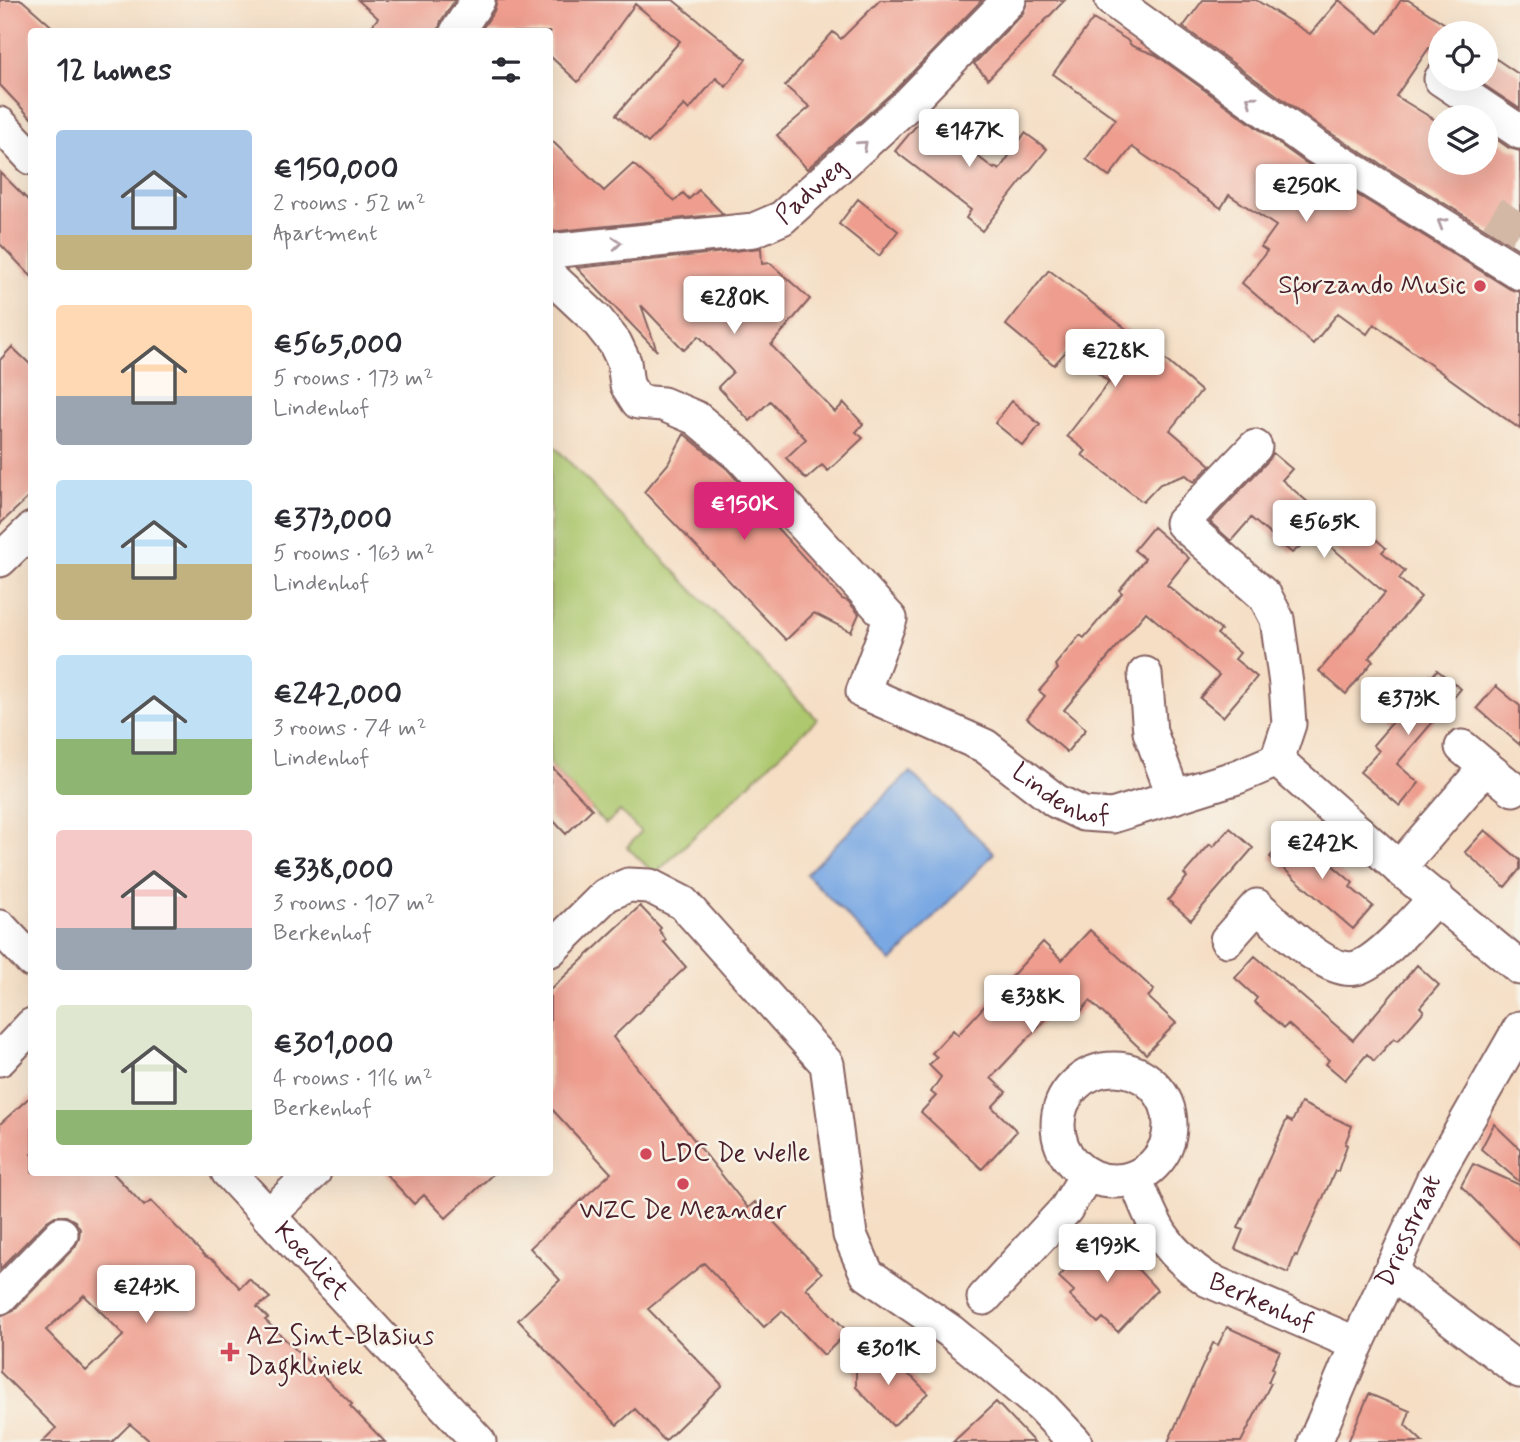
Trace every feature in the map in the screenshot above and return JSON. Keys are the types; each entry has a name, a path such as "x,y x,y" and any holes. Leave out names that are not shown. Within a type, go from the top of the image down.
{"street":[{"path":"460,28 478,0"},
{"name":"Padweg","path":"553,251 754,230 782,218 909,103 1009,0"},
{"path":"1112,0 1313,145 1492,243 1520,273"},
{"path":"1460,91 1520,132"},
{"path":"0,124 28,154"},
{"name":"Lindenhof","path":"553,279 596,319 615,343 624,362 627,385 638,402 663,404 696,418 740,455 890,619 863,692 985,746 1056,801 1083,814 1111,816 1237,777 1276,760"},
{"path":"1255,447 1182,523 1265,596 1277,619 1289,724 1276,760 1520,968"},
{"path":"0,560 28,533"},
{"path":"1145,674 1150,732 1174,797"},
{"path":"1399,867 1474,757 1513,789"},
{"path":"553,947 606,895 628,885 650,886 682,903 827,1064 850,1235 867,1274 960,1340 1041,1406 1075,1442"},
{"path":"1227,940 1266,896 1315,955 1332,965 1354,969 1376,958 1437,897"},
{"path":"0,927 28,957"},
{"name":"Driesstraat","path":"1315,1442 1433,1180 1520,1028"},
{"path":"0,1059 28,1029"},
{"path":"1108,1068 1135,1072 1160,1092 1169,1109 1171,1126 1162,1156 1148,1170 1135,1177 1112,1181 1086,1176 1067,1154 1060,1139 1059,1112 1070,1090 1080,1080 1108,1068"},
{"name":"Koevliet","path":"232,1176 480,1442"},
{"path":"268,1216 310,1176"},
{"path":"984,1298 1066,1209 1086,1176"},
{"name":"Berkenhof","path":"1135,1177 1147,1210 1166,1244 1186,1265 1208,1280 1357,1344"},
{"path":"0,1297 61,1234"},
{"path":"1390,1272 1520,1371"}],"green space":[{"path":"553,445 817,719 655,874 627,847 641,832 620,811 606,824 553,768"}],"water":[{"path":"910,772 994,853 892,962 806,874"}],"building":[{"path":"0,0 22,0 54,28 28,28 28,115 0,85"},
{"path":"358,0 455,0 439,28 370,28 378,18"},
{"path":"497,0 673,0 746,59 726,87 716,78 689,110 684,105 648,143 616,115 680,41 635,4 578,82 553,59 553,28 483,28 494,11"},
{"path":"880,0 982,0 896,89 807,169 777,135 810,107 785,86 833,32 841,39"},
{"path":"1028,0 1065,0 988,79 974,64 1023,13"},
{"path":"1203,0 1256,0 1310,34 1339,0 1379,33 1401,0 1408,0 1440,21 1428,21 1428,49 1396,96 1428,116 1428,175 1498,175 1498,140 1520,151 1520,250 1324,129 1183,27"},
{"path":"1093,19 1132,46 1156,55 1303,161 1510,289 1520,292 1520,429 1374,324 1367,334 1338,313 1313,344 1242,283 1267,251 1261,247 1276,226 1229,195 1221,208 1132,147 1109,177 1086,159 1116,119 1053,74"},
{"path":"1498,60 1520,75 1520,109 1493,91 1498,91"},
{"path":"925,115 994,169 995,167 999,170 1025,133 1047,149 982,231 966,218 971,210 895,151"},
{"path":"553,142 604,191 633,164 675,201 683,193 689,199 699,190 723,214 553,232"},
{"path":"0,172 28,200 28,273 0,244"},
{"path":"858,199 898,231 879,256 839,224"},
{"path":"761,248 762,264 770,263 810,299 771,345 835,412 844,403 863,424 856,432 863,438 828,471 822,465 806,479 786,458 806,439 770,401 750,421 718,387 733,372 699,336 684,350 641,305 657,351 577,268"},
{"path":"1049,270 1154,350 1201,391 1170,430 1211,465 1194,482 1186,475 1160,484 1143,502 1082,455 1086,451 1067,436 1109,382 1068,349 1054,365 1006,325"},
{"path":"12,347 28,362 28,498 0,524 0,360"},
{"path":"1012,401 1040,425 1023,446 995,423"},
{"path":"684,434 727,469 768,514 766,516 859,614 851,632 814,613 786,640 644,492 668,464"},
{"path":"1273,453 1292,469 1282,480 1323,515 1329,507 1352,526 1355,522 1371,535 1386,548 1382,552 1405,571 1399,579 1421,597 1369,658 1373,661 1346,694 1319,671 1385,593 1316,534 1292,553 1251,518 1231,541 1210,522"},
{"path":"1153,527 1189,558 1167,585 1221,630 1217,634 1240,653 1235,659 1257,677 1223,717 1200,698 1219,675 1146,612 1064,710 1086,729 1067,752 1027,718 1045,696 1039,691 1058,669 1055,665 1080,635 1084,638 1122,593 1119,590 1145,559 1134,550"},
{"path":"1437,670 1461,689 1397,764 1419,783 1400,806 1360,772 1379,751 1373,745 1392,723 1389,720 1415,690 1419,693"},
{"path":"1496,686 1520,706 1520,745 1477,708"},
{"path":"553,768 592,809 566,834 553,820"},
{"path":"1230,828 1253,848 1191,920 1168,900 1187,877 1184,874 1210,844 1213,847"},
{"path":"1485,830 1520,860 1520,869 1505,887 1465,852"},
{"path":"1289,835 1320,861 1323,857 1353,883 1350,887 1373,906 1353,929 1270,857"},
{"name":"WZC De Meander","path":"640,906 661,928 659,930 666,940 664,942 686,967 613,1037 748,1208 755,1202 822,1273 806,1288 848,1332 824,1355 782,1311 764,1327 704,1263 648,1309 722,1385 665,1441 635,1409 617,1425 518,1320 560,1280 530,1248 611,1173 553,1110 553,987"},
{"path":"1090,930 1154,990 1148,997 1176,1023 1146,1054 1090,1001 1076,1017 1061,1003 991,1078 1006,1092 992,1107 1017,1131 982,1169 921,1112 936,1096 931,1092 941,1077 929,1065 937,1057 932,1053 953,1030 958,1035 1043,942 1062,960"},
{"path":"1255,956 1353,1040 1417,965 1439,985 1420,1007 1424,1011 1398,1041 1394,1038 1374,1061 1367,1054 1345,1080 1326,1064 1329,1060 1288,1024 1284,1028 1254,1002 1257,998 1235,978"},
{"path":"28,1099 28,1176 116,1176 144,1206 151,1201 240,1288 249,1279 270,1298 257,1307 268,1318 265,1320 352,1404 350,1406 385,1442 151,1442 130,1424 112,1442 42,1442 56,1428 0,1372 0,1316 14,1310 75,1247 80,1229 75,1221 66,1216 55,1216 0,1269 0,1124","holes":["84,1295 124,1335 86,1371 46,1330"]},
{"path":"1301,1103 1352,1126 1338,1171 1335,1171 1288,1273 1235,1249 1243,1230 1238,1228 1287,1119 1292,1122"},
{"path":"1494,1124 1520,1149 1520,1182 1481,1149"},
{"path":"1473,1164 1520,1185 1520,1246 1461,1186"},
{"path":"388,1176 491,1176 446,1218 424,1195 414,1204"},
{"path":"1097,1235 1134,1265 1157,1290 1118,1332 1103,1318 1098,1323 1070,1296 1074,1291 1059,1277"},
{"path":"1227,1327 1280,1351 1268,1382 1271,1383 1241,1442 1168,1442 1213,1343 1218,1345"},
{"path":"856,1356 885,1357 928,1393 893,1426 856,1387"},
{"path":"1369,1394 1410,1411 1405,1425 1423,1442 1348,1442"},
{"path":"996,1402 1034,1442 953,1442"}],"tunnel":[{"path":"1497,235 1520,201"}],"place":[{"name":"Sforzando Music","path":"1480,286"},
{"name":"LDC De Welle","path":"646,1154"},
{"name":"WZC De Meander","path":"683,1184"},
{"name":"AZ Sint-Blasius Dagkliniek","path":"230,1352"}]}
